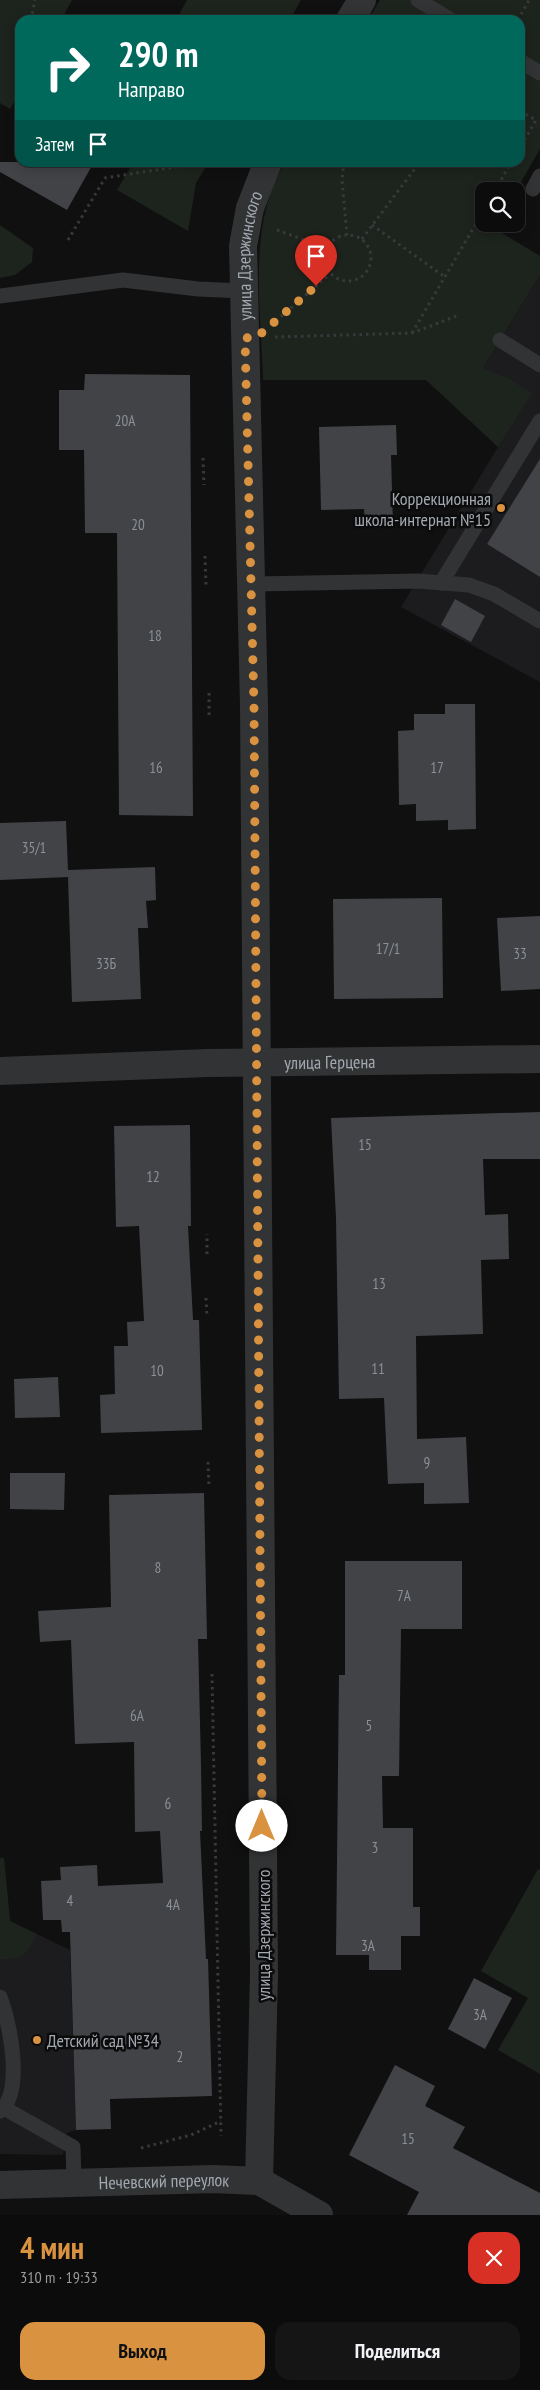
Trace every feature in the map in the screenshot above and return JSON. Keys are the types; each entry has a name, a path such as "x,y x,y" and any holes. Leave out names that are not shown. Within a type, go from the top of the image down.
{"street":[{"path":"353,15 362,0"},
{"name":"улица Дзержинского","path":"259,2181 264,1974 257,1063 251,584 251,338 244,292 244,246 250,208 266,167"},
{"name":"улица Герцена","path":"0,1071 257,1063 540,1059"},
{"name":"Нечевский переулок","path":"0,2185 213,2179 259,2181 319,2215"}],"lane":[{"path":"418,0 443,15"},
{"path":"525,64 540,73"},
{"path":"0,296 124,280 198,289 244,292"},
{"path":"500,340 540,365"},
{"path":"441,582 540,421"},
{"path":"251,584 441,582 469,585 494,594 540,621"},
{"path":"0,1997 6,2012 14,2068 11,2093 2,2110 73,2148 74,2182"}],"path":[{"path":"32,15 35,0"},
{"path":"521,15 529,0"},
{"path":"525,113 538,119 525,140"},
{"path":"68,240 105,178 175,167"},
{"path":"343,167 342,180 347,234"},
{"path":"362,239 416,167"},
{"path":"500,182 509,167"},
{"path":"372,225 445,277"},
{"path":"412,333 475,225"},
{"path":"277,230 326,248"},
{"path":"347,234 362,239 370,250 371,257 370,265 363,276 350,281 336,278 330,274 324,261 326,248 334,238 347,234"},
{"path":"251,338 330,274"},
{"path":"251,338 412,333 459,315"},
{"path":"203,458 204,485"},
{"path":"206,556 206,586"},
{"path":"209,691 209,715"},
{"path":"207,1234 207,1254"},
{"path":"206,1298 207,1317"},
{"path":"208,1462 209,1488"},
{"path":"212,1674 221,2136"}],"shaded area":[{"path":"0,0 72,0 64,15 15,15 15,100 10,109 0,103"},
{"path":"187,0 301,0 293,15 179,15"},
{"path":"380,0 540,0 540,149 521,182 475,182 475,232 500,232 540,256 540,275 483,368 510,379 532,393 498,447 426,380 263,380 259,297 261,241 265,214 272,188 282,167 525,167 525,15 371,15"},
{"path":"131,167 206,167 196,183 188,231 117,190"},
{"path":"0,225 33,248 32,262 15,275 0,278"},
{"name":"Коррекционная школа-интернат №15","path":"540,275 540,682 401,607 498,447 458,409"},
{"name":"Детский сад №34","path":"0,1858 4,1858 10,1921 70,1950 76,2130 67,2133 63,2155 0,2154"},
{"path":"0,1858 4,1858 10,1921 37,1934 27,1951 19,1957 8,1959 0,1959"},
{"path":"538,1869 540,1870 540,2074 498,2050 528,1998 481,1971"}],"building":[{"path":"0,162 15,162 15,167 91,167 67,210 0,172"},
{"path":"85,374 190,375 193,816 119,815 117,533 85,533 84,450 59,450 59,390 84,390"},
{"path":"396,425 397,455 391,455 393,524 365,525 364,509 321,510 319,427"},
{"path":"540,459 540,577 487,544"},
{"path":"455,599 485,616 471,642 441,625"},
{"path":"445,704 475,704 476,829 448,830 448,820 416,821 416,804 399,805 398,731 414,730 414,714 445,714"},
{"path":"66,821 68,870 155,867 156,900 146,901 148,928 138,928 141,999 72,1002 68,877 0,880 0,823"},
{"path":"442,898 443,998 334,999 333,899"},
{"path":"540,916 540,989 501,991 497,918"},
{"path":"540,1112 540,1159 483,1159 485,1215 508,1214 509,1259 481,1260 483,1334 416,1336 417,1439 466,1437 469,1503 424,1504 424,1483 388,1484 384,1398 339,1399 336,1218 331,1118"},
{"path":"190,1125 191,1226 188,1226 193,1320 199,1320 202,1430 101,1433 100,1395 115,1394 114,1346 128,1346 127,1322 144,1321 139,1226 116,1227 114,1126"},
{"path":"58,1377 60,1417 15,1418 14,1379"},
{"path":"10,1473 65,1473 64,1510 10,1509"},
{"path":"204,1493 207,1639 198,1639 202,1831 200,1831 206,1959 208,1959 212,2096 110,2099 111,2129 76,2130 70,1932 62,1932 61,1920 43,1920 41,1881 61,1880 60,1867 97,1865 98,1886 163,1883 160,1831 135,1832 134,1742 75,1744 71,1640 40,1642 38,1611 111,1607 109,1495"},
{"path":"345,1561 462,1561 462,1629 401,1629 399,1776 382,1776 383,1828 413,1828 413,1907 420,1907 420,1936 401,1936 401,1970 369,1970 369,1955 336,1955 339,1675 345,1675"},
{"path":"474,1978 512,1998 485,2049 448,2029"},
{"path":"395,2065 435,2086 425,2106 465,2127 453,2148 540,2193 540,2215 407,2215 419,2192 349,2155"}],"place":[{"name":"Коррекционная школа-интернат №15","path":"501,508"},
{"name":"Детский сад №34","path":"37,2040"}],"route":[{"path":"262,1826 254,706 245,338 257,337 316,286"}]}
